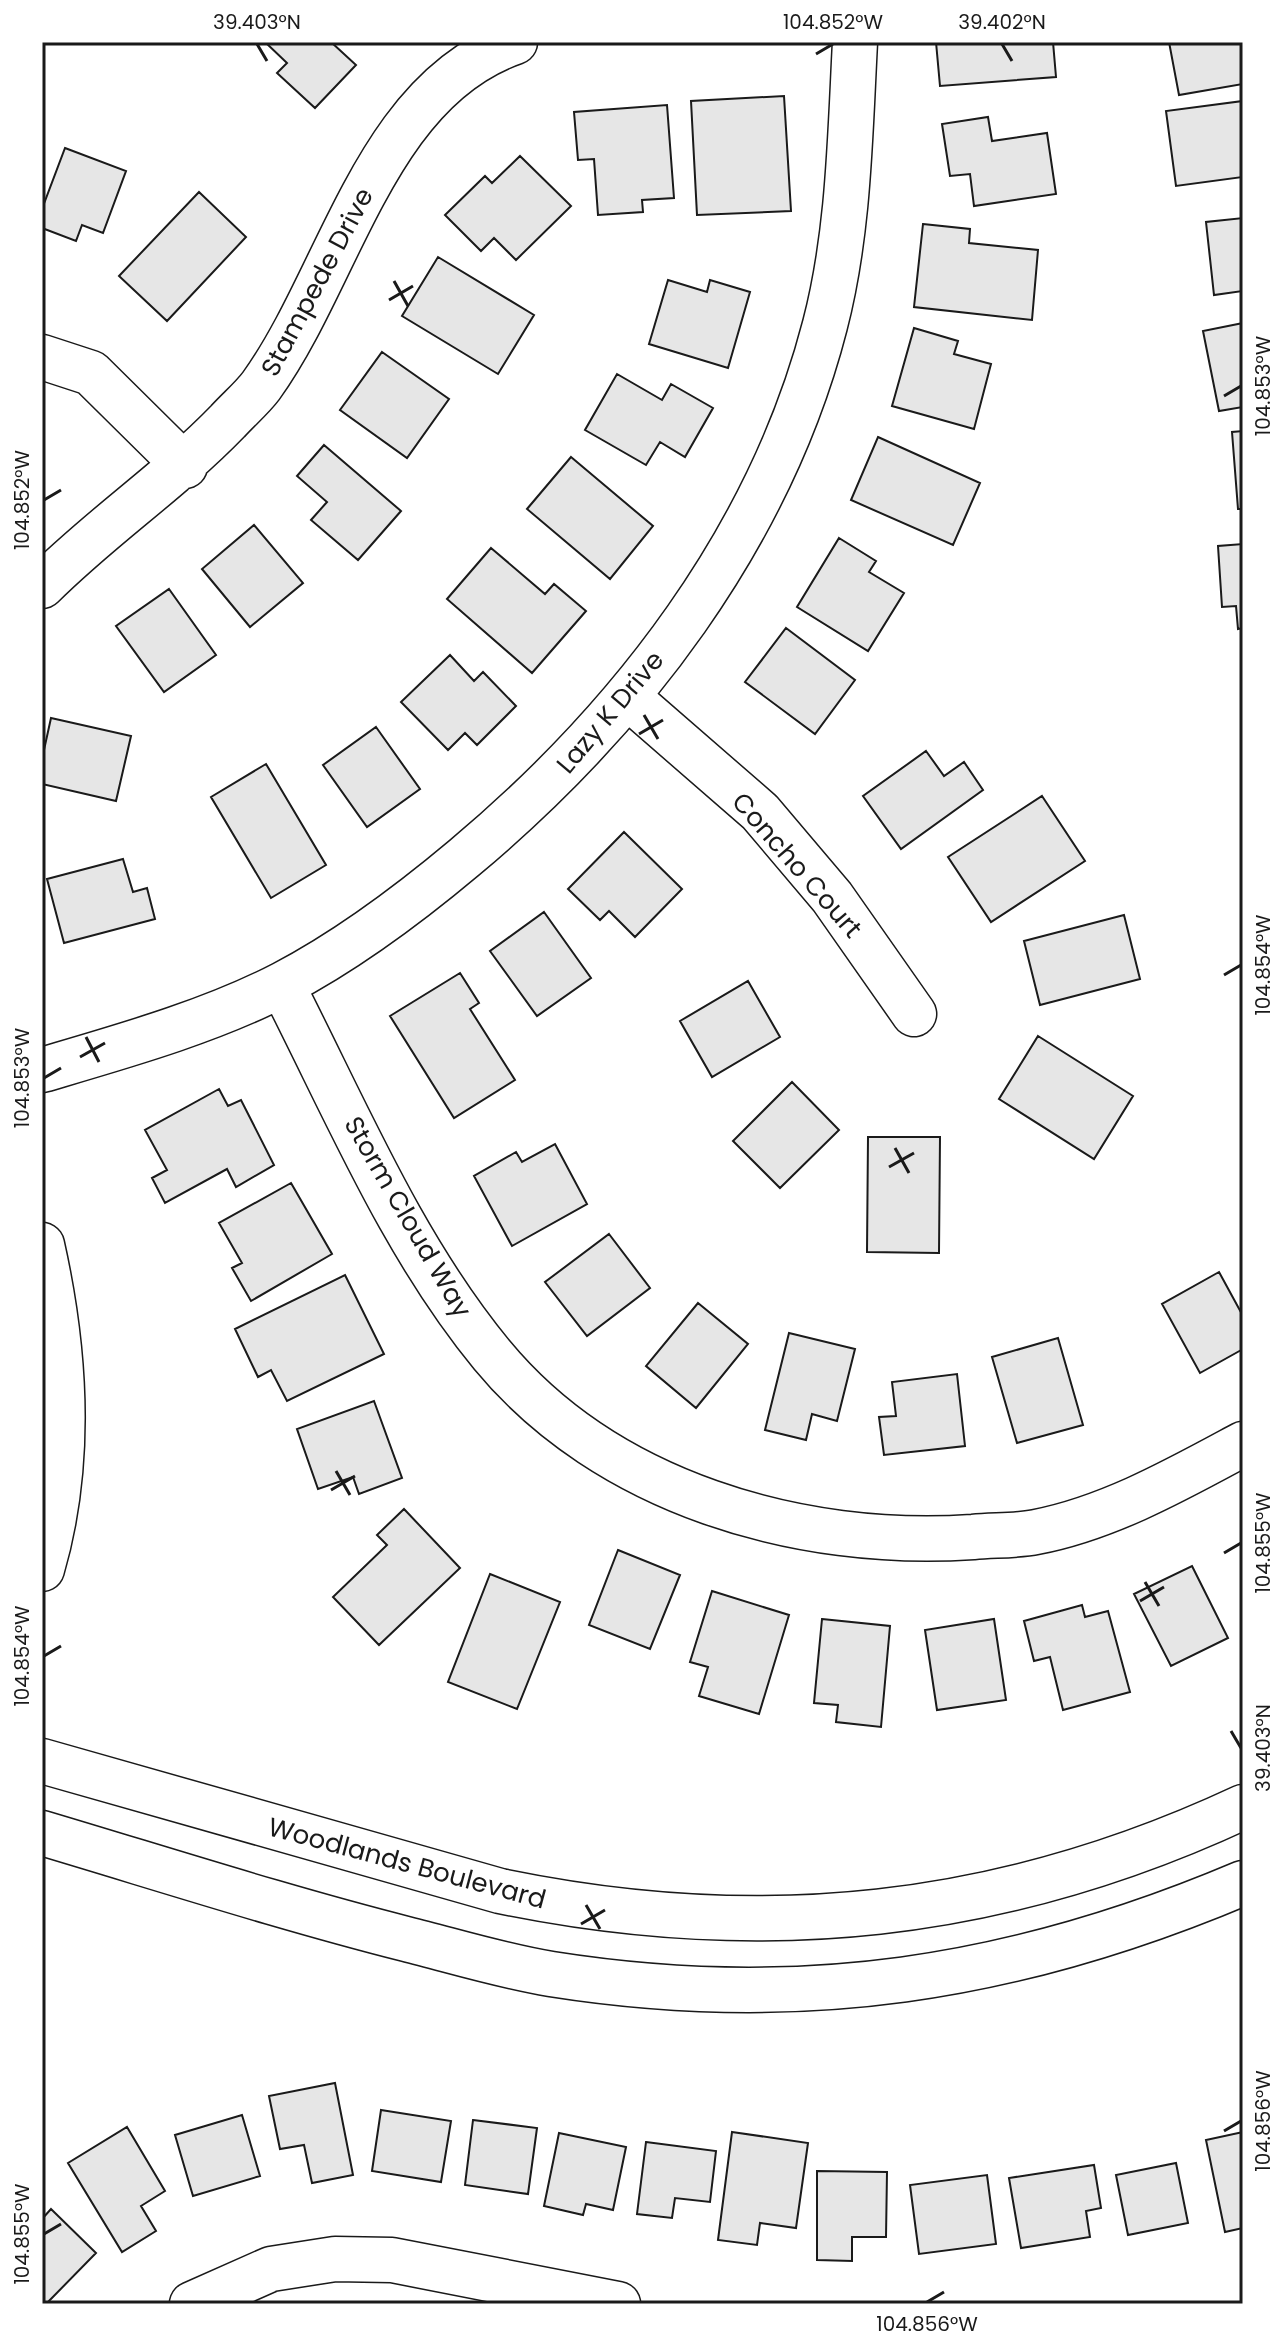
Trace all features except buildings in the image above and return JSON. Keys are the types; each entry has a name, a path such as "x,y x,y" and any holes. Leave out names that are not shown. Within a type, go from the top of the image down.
{"street":[{"name":"Stampede Drive","path":"42,586 185,466 268,375 327,273 358,202 393,142 438,91 483,58 515,42"},
{"name":"Lazy K Drive","path":"42,1070 148,1038 282,985 379,925 444,876 561,771 629,698 703,593 741,532 793,426 835,279 849,170 855,42"},
{"path":"42,357 91,373 185,466"},
{"name":"Concho Court","path":"629,698 760,812 832,897 914,1014"},
{"name":"Storm Cloud Way","path":"282,985 394,1204 448,1297 493,1357 546,1412 611,1455 673,1489 765,1519 854,1537 941,1539 1035,1532 1115,1508 1243,1444"},
{"path":"42,1245 63,1389 58,1496 42,1569"},
{"name":"Woodlands Boulevard","path":"42,1761 500,1891 574,1906 723,1920 798,1920 888,1912 1010,1889 1065,1876 1123,1857 1243,1807"},
{"path":"42,1833 344,1922 482,1959 624,1984 732,1990 810,1990 891,1983 1030,1958 1165,1916 1243,1883"},
{"path":"192,2304 271,2269 335,2259 392,2260 618,2304"}]}
